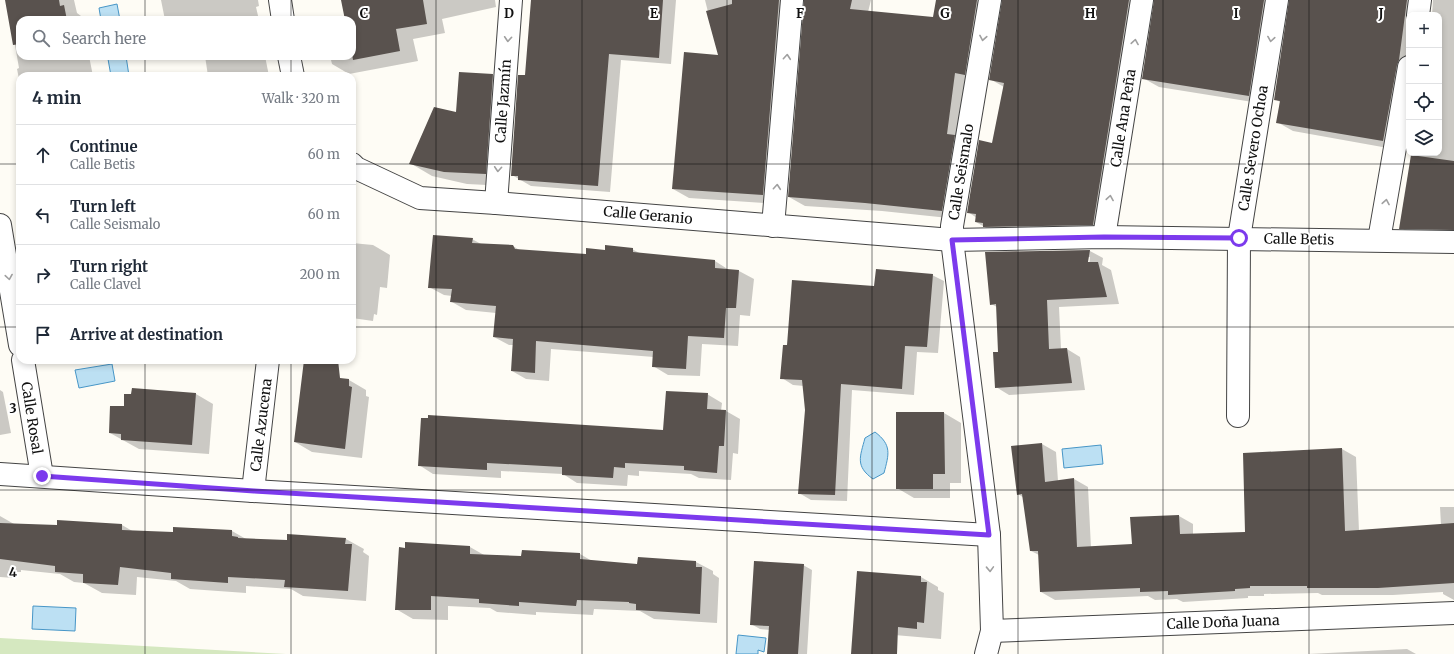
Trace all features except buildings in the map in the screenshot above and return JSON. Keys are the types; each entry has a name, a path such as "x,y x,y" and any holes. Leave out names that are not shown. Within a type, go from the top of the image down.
{"street":[{"path":"280,0 282,16"},
{"name":"Calle Jazmín","path":"496,203 511,0"},
{"path":"773,226 792,0"},
{"name":"Calle Seismalo","path":"986,654 992,631 989,535 952,240 952,226 990,0"},
{"name":"Calle Ana Peña","path":"1104,237 1142,0"},
{"name":"Calle Severo Ochoa","path":"1238,416 1239,238 1277,0"},
{"path":"1418,12 1420,0"},
{"path":"290,60 291,72"},
{"path":"1379,240 1406,84"},
{"name":"Calle Geranio","path":"356,168 420,198 952,240"},
{"path":"0,225 16,321"},
{"name":"Calle Betis","path":"952,240 1104,237 1454,242"},
{"name":"Calle Rosal","path":"24,364 42,476"},
{"name":"Calle Azucena","path":"254,491 268,364"},
{"path":"0,474 254,491 989,535"},
{"name":"Calle Doña Juana","path":"992,631 1454,613"}],"green space":[{"path":"0,638 286,654 0,654"}],"water":[{"path":"117,4 119,16 100,16 99,8"},
{"path":"108,60 127,60 128,72 110,72"},
{"path":"112,364 115,381 79,388 75,370"},
{"path":"875,432 887,446 888,455 884,473 873,479 863,470 860,461 865,438"},
{"path":"1101,445 1103,464 1064,468 1062,449"},
{"path":"33,606 76,608 75,631 32,629"},
{"path":"738,635 766,638 764,652 758,650 758,654 736,654"}],"route":[{"path":"42,476 254,491 989,535 952,240 1104,237 1239,238"}]}
